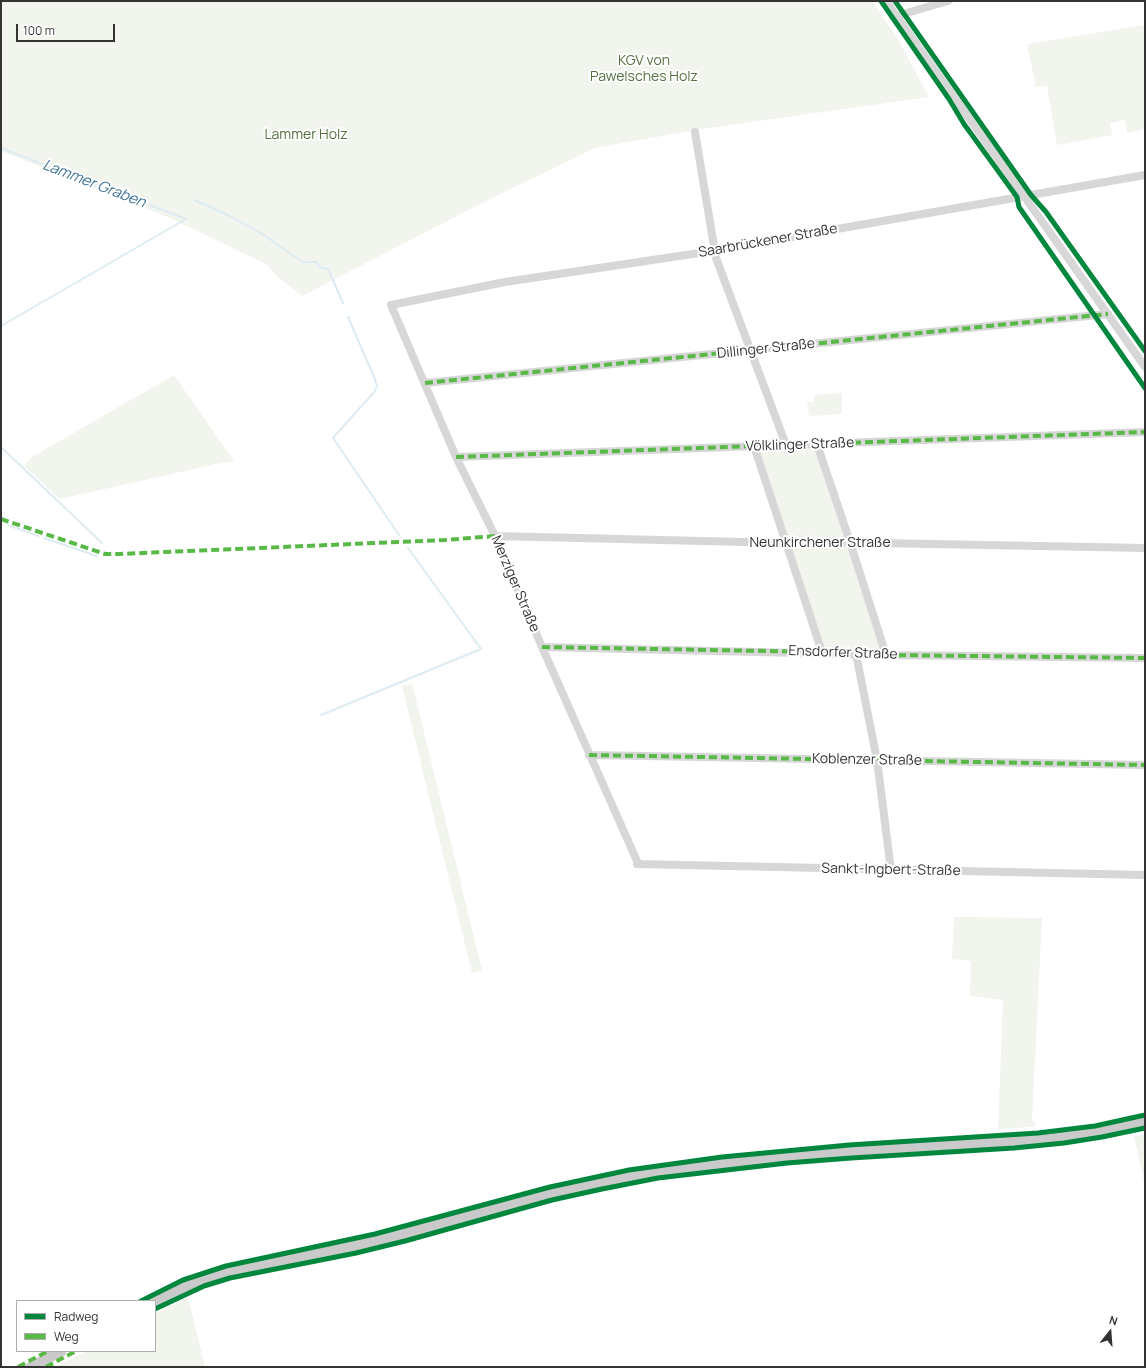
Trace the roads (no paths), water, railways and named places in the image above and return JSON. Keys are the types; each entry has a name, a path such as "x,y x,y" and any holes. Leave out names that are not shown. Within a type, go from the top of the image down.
{"main road":[{"path":"156,1301 190,1284 228,1272 404,1234 550,1193 630,1176 722,1163 852,1150 1041,1140 1099,1132 1145,1122"},
{"path":"31,1367 59,1352"}],"street":[{"path":"886,1 894,16 1145,367"},
{"path":"894,16 948,1"},
{"path":"695,132 716,258 786,445"},
{"name":"Saarbrückener Straße","path":"391,305 505,282 714,250 1145,175"},
{"name":"Merziger Straße","path":"391,305 456,456 495,536 637,864"},
{"name":"Dillinger Straße","path":"425,382 1108,314"},
{"name":"Völklinger Straße","path":"456,456 1145,432"},
{"path":"817,444 886,655"},
{"path":"754,446 822,652"},
{"name":"Neunkirchener Straße","path":"495,536 786,543 850,542 1145,548"},
{"name":"Ensdorfer Straße","path":"542,647 822,652 886,655 1145,658"},
{"path":"856,654 877,760 891,870"},
{"name":"Koblenzer Straße","path":"589,755 1145,765"},
{"name":"Sankt-Ingbert-Straße","path":"637,864 1145,875"}],"waterway":[{"name":"Lammer Graben","path":"1,148 186,219"},
{"path":"194,200 228,215 264,235 302,262 316,262 321,268 328,269 343,303"},
{"path":"1,326 186,219"},
{"path":"348,317 377,386 375,391 333,438 399,535"},
{"path":"1,447 102,543"},
{"path":"8,525 38,536"},
{"path":"44,538 97,556"},
{"path":"321,715 481,649 408,548"}],"park label":[{"name":"KGV von Pawelsches Holz","path":"644,70"},
{"name":"Lammer Holz","path":"306,135"}]}
